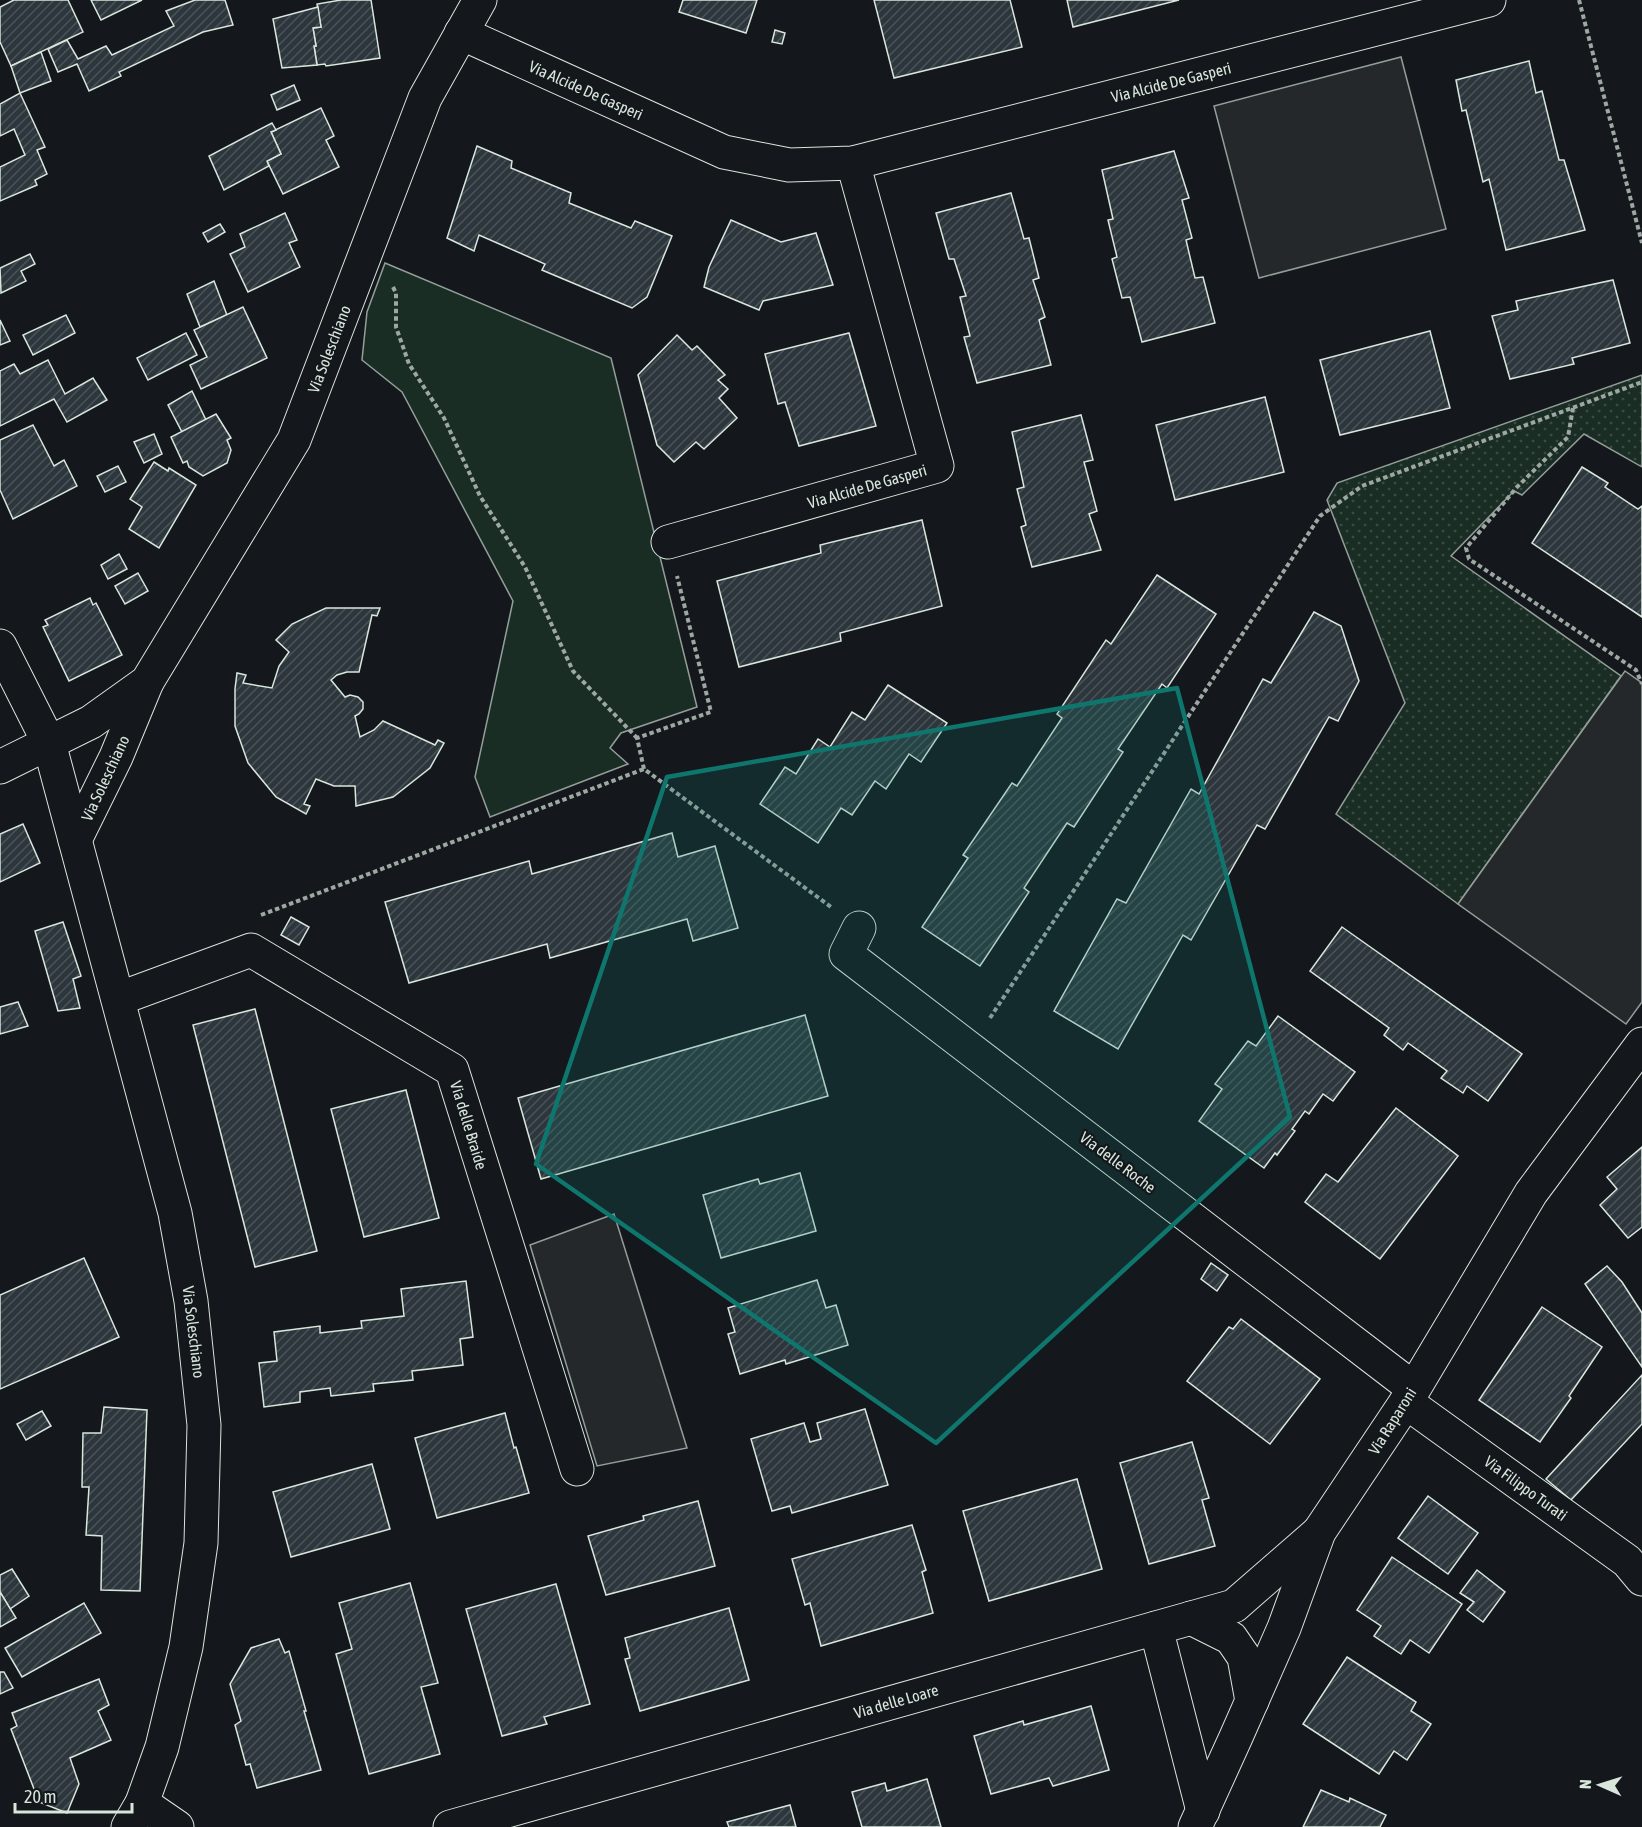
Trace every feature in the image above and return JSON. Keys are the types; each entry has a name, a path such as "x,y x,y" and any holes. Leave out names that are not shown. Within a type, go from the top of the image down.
{"street":[{"name":"Via Soleschiano","path":"75,840 116,757 147,682 294,440 425,98 480,0"},
{"name":"Via Alcide De Gasperi","path":"461,33 724,152 789,165 853,163 1489,0"},
{"name":"Via Alcide De Gasperi","path":"668,542 937,466 853,163"},
{"path":"0,646 49,743 0,767"},
{"name":"Via Soleschiano","path":"135,1815 162,1747 186,1647 201,1543 204,1425 191,1301 175,1213 49,743 91,722 147,682"},
{"name":"Via delle Roche","path":"859,928 846,954 1409,1395"},
{"name":"Via delle Braide","path":"118,999 251,950 452,1070 577,1470"},
{"name":"Via Raparoni","path":"1199,1819 1284,1628 1319,1532 1409,1395 1531,1193 1642,1044"},
{"name":"Via Filippo Turati","path":"1409,1395 1627,1561 1642,1579"},
{"name":"Via delle Loare","path":"450,1827 1234,1606 1319,1532"},
{"path":"1191,1618 1231,1638 1244,1657 1252,1701"},
{"path":"1156,1628 1199,1819"},
{"path":"135,1815 177,1827"}],"path":[{"path":"1579,0 1642,243"},
{"path":"366,251 381,260 396,293 396,327 409,364 444,418 480,496 525,567 573,670 637,738 644,769 859,928"},
{"path":"970,1049 1320,516 1362,486 1642,382"},
{"path":"1573,408 1568,438 1517,488 1466,548 1469,560 1636,670 1642,684"},
{"path":"637,738 711,712 668,542"},
{"path":"256,916 644,769"}],"highlighted area":[{"path":"1177,688 1290,1117 936,1443 536,1164 667,777"}],"green space":[{"path":"385,263 611,358 697,707 621,733 610,748 628,764 490,817 475,777 513,601 402,392 362,360 367,312"},
{"path":"1642,375 1642,467 1584,434 1522,495 1514,491 1451,556 1621,676 1458,904 1336,814 1405,703 1327,500 1337,483"}],"shaded area":[{"path":"1401,57 1446,229 1259,278 1214,106"},
{"path":"1625,671 1642,683 1642,1002 1626,1024 1458,904"},
{"path":"614,1214 687,1448 597,1466 530,1245"}],"building":[{"path":"14,0 68,0 83,32 11,66 0,42 0,7"},
{"path":"91,0 142,0 101,20"},
{"path":"195,0 225,0 233,25 203,32 119,72 121,76 89,91 77,64 58,72 48,49 67,40 78,59 106,46 112,55 174,26 166,11"},
{"path":"341,0 371,0 380,58 326,66 325,64 317,65 313,28 321,27 317,4"},
{"path":"683,0 757,0 746,33 679,12"},
{"path":"874,0 1010,0 1022,47 894,78"},
{"path":"1067,0 1179,0 1073,27"},
{"path":"318,7 321,27 313,28 317,65 282,68 273,19"},
{"path":"775,30 785,33 782,44 772,42"},
{"path":"41,52 51,81 20,93 11,66"},
{"path":"1529,61 1536,93 1542,91 1559,160 1564,160 1585,230 1506,250 1489,179 1483,182 1466,110 1462,111 1456,80"},
{"path":"294,85 300,100 277,110 271,95"},
{"path":"20,93 45,147 37,150 47,174 35,180 37,185 0,201 0,167 25,155 14,129 0,136 0,104"},
{"path":"321,108 334,136 326,140 339,167 283,194 267,161 281,154 271,132"},
{"path":"272,123 276,130 271,132 281,154 267,161 269,166 224,190 209,156"},
{"path":"477,146 512,161 511,168 571,193 569,203 631,228 635,221 672,236 647,297 632,308 542,270 545,264 479,235 474,251 447,238"},
{"path":"1174,151 1189,198 1182,200 1192,238 1186,240 1195,278 1203,277 1215,323 1142,342 1130,297 1122,298 1112,259 1117,257 1108,220 1113,219 1102,170"},
{"path":"1011,193 1024,239 1029,238 1039,278 1033,280 1045,317 1039,320 1051,365 977,383 964,337 970,336 960,297 966,296 954,259 949,259 936,213"},
{"path":"285,213 297,240 289,243 300,267 248,292 230,254 245,247 240,234"},
{"path":"731,220 781,242 816,233 833,285 763,301 759,310 704,287 709,267"},
{"path":"220,224 225,232 208,242 203,233"},
{"path":"30,254 35,264 21,271 26,281 1,293 0,268"},
{"path":"1613,280 1630,343 1572,358 1574,364 1510,379 1492,316 1518,310 1516,301"},
{"path":"214,281 227,315 200,327 187,294"},
{"path":"243,307 267,358 201,389 190,365 207,357 194,330"},
{"path":"66,315 75,333 33,355 23,335"},
{"path":"0,320 10,341 0,345"},
{"path":"1430,331 1450,408 1340,435 1320,360"},
{"path":"186,333 197,355 148,380 137,358"},
{"path":"849,333 876,426 799,446 785,402 778,404 765,354"},
{"path":"677,335 692,350 697,346 725,375 718,380 728,389 719,398 737,418 704,449 696,442 674,462 657,445 638,375"},
{"path":"48,360 65,394 93,378 107,400 67,422 54,399 0,426 0,371 14,364 20,374"},
{"path":"192,391 206,420 182,432 168,405"},
{"path":"1265,397 1284,472 1175,500 1156,425"},
{"path":"216,414 231,438 227,440 231,450 227,463 203,476 189,467 187,461 183,463 171,437"},
{"path":"1081,415 1093,460 1084,462 1097,511 1089,514 1101,550 1032,567 1021,527 1026,525 1017,489 1024,487 1012,432"},
{"path":"33,425 54,466 64,460 77,486 13,519 0,490 0,440"},
{"path":"154,434 162,454 144,463 134,442"},
{"path":"154,462 168,471 169,468 196,485 159,548 129,529 142,507 130,499"},
{"path":"118,466 126,482 105,492 97,476"},
{"path":"1582,467 1608,483 1605,487 1638,509 1642,506 1642,617 1532,543"},
{"path":"922,520 942,606 840,633 841,641 739,667 717,581 821,553 820,545"},
{"path":"119,554 127,569 108,579 101,565"},
{"path":"138,573 148,591 125,604 115,586"},
{"path":"1157,575 1216,614 1167,688 1162,684 1118,749 1123,752 1074,827 1067,823 1024,888 1029,892 980,966 922,927 968,858 963,855 1012,783 1017,786 1062,718 1057,714 1106,640 1111,644"},
{"path":"90,598 93,605 96,603 122,655 69,681 43,627 48,625 45,620"},
{"path":"326,608 380,608 377,616 372,615 359,672 347,672 331,680 345,697 350,695 358,697 363,702 363,709 355,716 360,737 374,730 383,721 435,745 438,740 444,743 430,768 393,797 356,806 355,786 334,786 316,779 304,804 310,806 306,814 276,797 248,763 235,726 235,689 237,673 246,675 243,683 272,688 279,666 289,652 276,640 292,624"},
{"path":"1314,612 1341,626 1359,681 1338,721 1329,717 1265,829 1257,825 1191,940 1183,935 1118,1049 1054,1011 1117,899 1126,903 1191,789 1199,794 1263,679 1271,683"},
{"path":"888,685 947,723 921,762 909,754 886,789 875,781 852,815 841,808 818,843 760,804 785,767 796,774 818,739 830,747 852,712 865,720"},
{"path":"23,824 40,863 0,882 0,834"},
{"path":"672,833 678,857 715,846 738,928 693,941 687,919 550,958 547,944 409,983 385,902 529,861 532,874"},
{"path":"291,917 309,927 299,945 281,935"},
{"path":"63,922 81,976 73,979 80,1008 58,1011 35,931"},
{"path":"1342,927 1522,1054 1488,1101 1467,1086 1463,1093 1441,1078 1447,1071 1408,1043 1403,1050 1384,1035 1389,1028 1310,971"},
{"path":"18,1002 28,1026 0,1034 0,1007"},
{"path":"255,1009 317,1251 255,1267 193,1025"},
{"path":"805,1015 828,1096 541,1179 518,1098"},
{"path":"1278,1016 1355,1072 1333,1101 1323,1094 1309,1114 1305,1111 1292,1129 1295,1131 1264,1168 1199,1121 1222,1089 1215,1084 1248,1041 1256,1046"},
{"path":"406,1090 439,1218 364,1237 331,1109"},
{"path":"1396,1108 1458,1156 1380,1259 1305,1202 1326,1174 1338,1182"},
{"path":"1642,1147 1642,1227 1628,1238 1600,1205 1617,1189 1607,1177"},
{"path":"800,1173 816,1231 721,1258 703,1195 758,1179 760,1184"},
{"path":"84,1258 119,1337 0,1389 0,1295"},
{"path":"1211,1263 1228,1275 1217,1291 1201,1279"},
{"path":"1607,1266 1622,1282 1642,1313 1642,1367 1585,1284"},
{"path":"817,1280 826,1308 836,1305 848,1345 786,1364 785,1360 740,1374 728,1334 735,1332 728,1308"},
{"path":"466,1281 473,1337 460,1339 463,1365 412,1371 413,1380 373,1384 374,1391 331,1396 330,1388 300,1392 300,1402 264,1407 259,1363 277,1361 274,1332 320,1326 320,1333 362,1328 361,1321 404,1316 401,1289"},
{"path":"1542,1307 1602,1347 1569,1396 1571,1398 1540,1442 1479,1400"},
{"path":"1241,1319 1320,1379 1270,1444 1187,1381 1229,1327 1233,1329"},
{"path":"1642,1375 1642,1424 1571,1500 1546,1479"},
{"path":"104,1407 147,1410 140,1591 101,1590 102,1536 86,1535 89,1487 82,1487 83,1433 101,1433"},
{"path":"865,1409 888,1485 792,1513 790,1506 772,1511 751,1439 804,1423 810,1442 821,1439 817,1423"},
{"path":"42,1411 51,1426 26,1440 17,1424"},
{"path":"505,1413 529,1493 437,1518 415,1438"},
{"path":"1192,1442 1209,1498 1202,1500 1215,1546 1149,1564 1120,1463"},
{"path":"372,1464 390,1529 291,1557 273,1492"},
{"path":"1077,1479 1102,1569 989,1601 963,1511"},
{"path":"1428,1496 1478,1533 1448,1574 1398,1538"},
{"path":"698,1501 715,1566 606,1595 588,1536 644,1520 643,1516"},
{"path":"912,1525 926,1570 922,1572 933,1613 821,1646 810,1603 805,1605 792,1559"},
{"path":"1392,1557 1462,1604 1429,1653 1410,1640 1401,1654 1374,1636 1381,1626 1357,1610"},
{"path":"12,1569 29,1596 10,1609 0,1592 0,1575"},
{"path":"1477,1570 1505,1592 1483,1622 1467,1610 1474,1602 1460,1593"},
{"path":"410,1583 438,1683 421,1687 440,1754 369,1774 336,1654 352,1649 339,1603"},
{"path":"556,1584 590,1704 544,1717 547,1724 502,1736 466,1609"},
{"path":"0,1592 16,1618 0,1627"},
{"path":"84,1603 101,1633 22,1677 5,1648"},
{"path":"729,1608 749,1680 640,1711 625,1659 630,1658 625,1638"},
{"path":"279,1639 285,1653 289,1651 321,1770 257,1788 250,1764 246,1765 235,1725 241,1721 230,1684 251,1648"},
{"path":"1347,1657 1416,1702 1411,1711 1431,1724 1407,1760 1394,1751 1379,1774 1303,1724"},
{"path":"0,1672 4,1672 13,1688 0,1694"},
{"path":"99,1679 109,1705 98,1711 111,1740 70,1758 79,1784 67,1813 39,1802 11,1729 17,1726 12,1713"},
{"path":"1091,1706 1109,1770 1053,1786 1049,1778 991,1794 974,1736 1023,1721 1024,1725"},
{"path":"927,1779 941,1827 862,1827 852,1792 885,1783 887,1791"},
{"path":"1321,1790 1349,1802 1350,1798 1386,1815 1380,1827 1303,1827"},
{"path":"790,1805 796,1827 729,1827 727,1822"}]}
